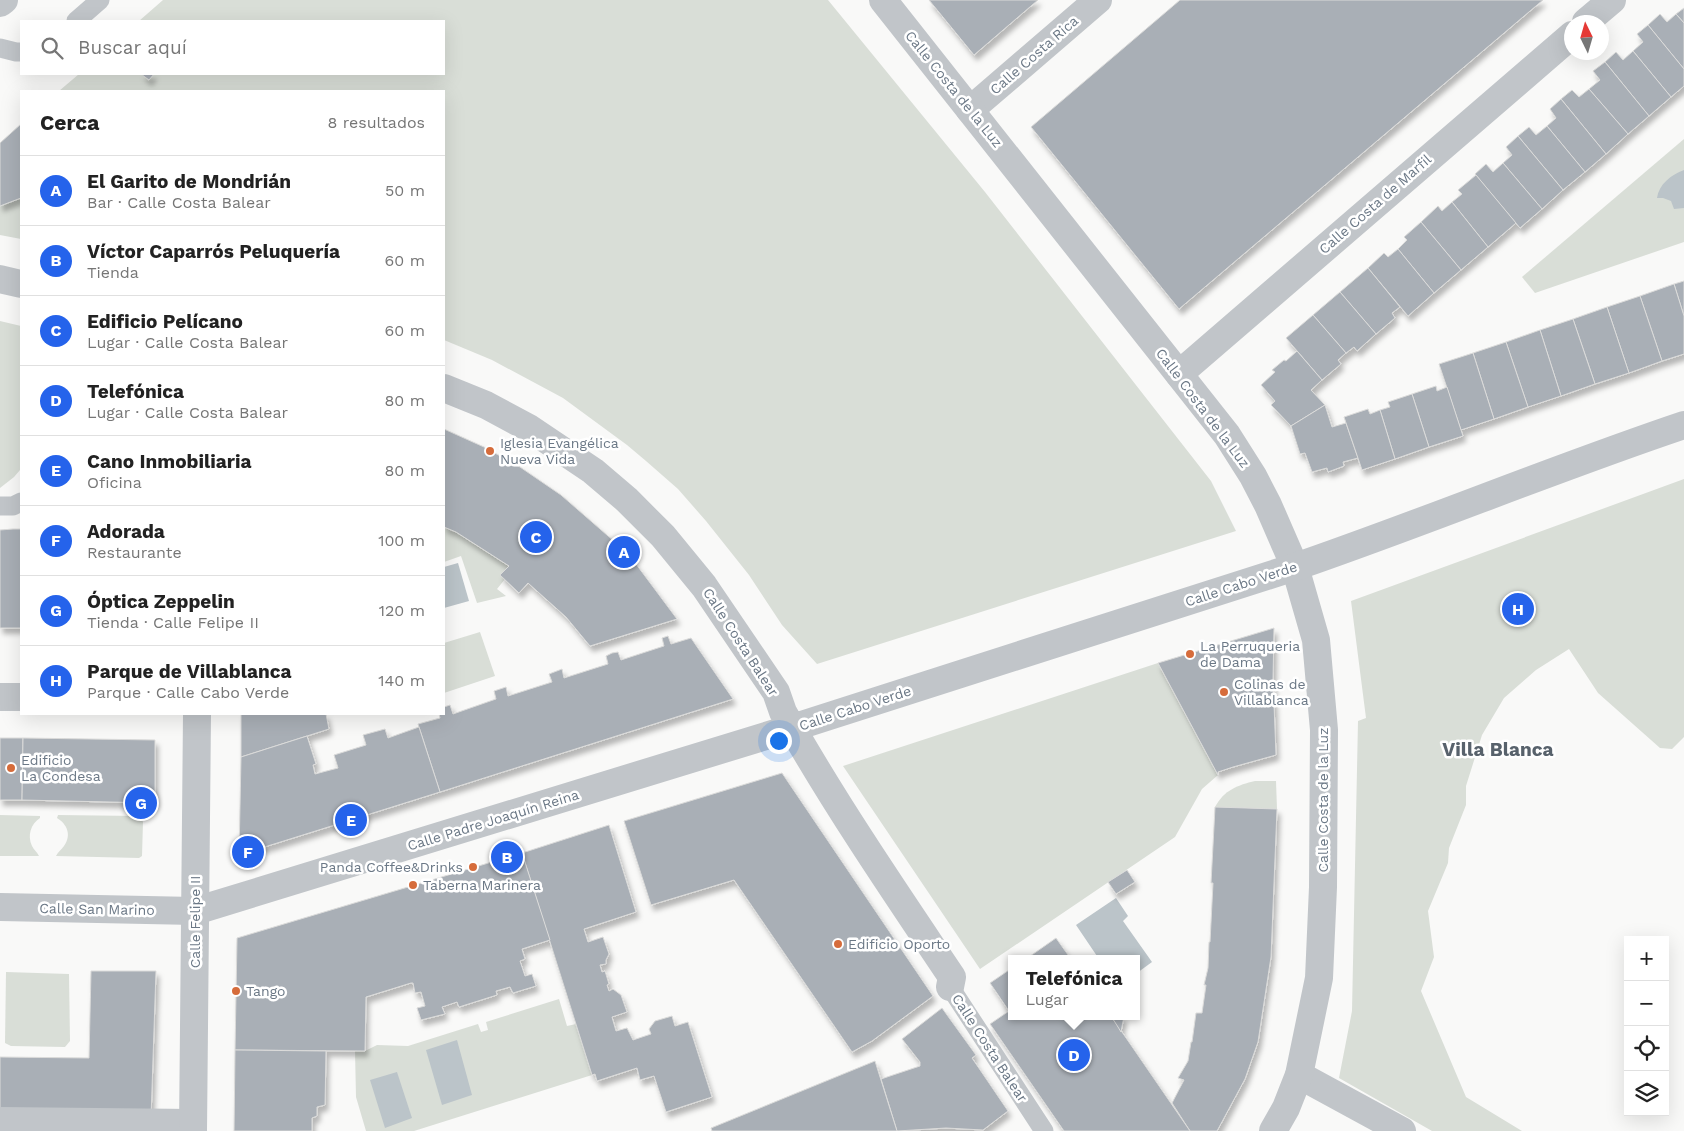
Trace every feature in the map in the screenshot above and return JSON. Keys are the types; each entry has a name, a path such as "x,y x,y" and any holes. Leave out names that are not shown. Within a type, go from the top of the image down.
{"street":[{"path":"0,4 4,0"},
{"name":"Calle Costa de la Luz","path":"883,0 1227,435 1253,476 1268,505 1295,567 1316,640 1324,730 1323,887 1319,978 1299,1075 1286,1108 1273,1131"},
{"name":"Calle Costa Rica","path":"970,110 1098,0"},
{"path":"1594,15 1612,0"},
{"name":"Calle Costa de Marfil","path":"1179,374 1564,42"},
{"path":"0,279 20,284"},
{"name":"Calle Costa Balear","path":"445,388 486,405 529,428 593,471 627,500 663,536 704,586 776,692 783,712 829,789 952,977 950,987"},
{"name":"Calle Cabo Verde","path":"792,728 1295,567 1345,550 1538,476 1684,425"},
{"path":"0,697 20,697"},
{"name":"Calle Felipe II","path":"193,1127 197,715"},
{"name":"Calle Padre Joaquín Reina","path":"195,911 792,728"},
{"name":"Calle San Marino","path":"0,907 195,911"},
{"path":"1299,1075 1402,1131"},
{"path":"0,1121 193,1127"}],"lane":[{"path":"77,20 100,0"},
{"path":"0,48 20,52"},
{"path":"0,506 13,506 20,502"},
{"name":"Calle Costa Balear","path":"950,987 1044,1131"}],"shaded area":[{"path":"163,0 828,0 985,192 1211,481 1236,531 817,664 782,625 749,575 706,521 678,489 646,461 563,398 492,360 445,340 445,90 60,90 78,75 445,75 445,20 140,20"},
{"path":"20,125 20,239 0,235 0,143"},
{"path":"1684,139 1684,242 1535,293 1522,277"},
{"path":"1684,170 1684,208 1674,209 1671,201 1657,198 1658,193 1666,181"},
{"path":"0,321 20,326 20,470 0,488"},
{"path":"1684,479 1684,737 1672,749 1660,748 1598,693 1569,649 1536,670 1504,698 1482,735 1466,786 1466,805 1449,848 1448,863 1428,911 1434,957 1421,991 1466,1097 1522,1131 1432,1131 1339,1078 1352,1011 1358,721 1366,718 1351,601"},
{"path":"445,527 456,532 509,566 500,575 505,579 497,589 506,596 477,603 461,556 445,562"},
{"path":"458,563 469,601 445,608 445,567"},
{"path":"480,632 495,676 445,693 445,643"},
{"path":"1158,663 1218,775 1202,789 1175,837 980,969 843,766"},
{"path":"1255,781 1276,781 1277,809 1215,807 1227,792 1243,784"},
{"path":"0,815 40,816 32,827 30,834 32,846 39,856 0,856"},
{"path":"58,815 137,816 143,822 142,856 139,858 56,856 68,838 66,827 57,818"},
{"path":"1116,898 1128,916 1123,921 1152,962 1140,971 1140,955 1096,955 1076,925"},
{"path":"6,972 69,974 70,1041 65,1047 11,1046 5,1043"},
{"path":"559,999 567,1026 576,1024 592,1075 414,1131 366,1131 356,1097 355,1051 365,1051 377,1045 408,1046 478,1024 481,1032 488,1030 486,1022"},
{"path":"457,1040 472,1095 442,1105 426,1050"},
{"path":"397,1072 412,1118 385,1128 370,1080"}],"building":[{"path":"929,0 1038,0 974,55"},
{"path":"1180,0 1543,0 1179,309 1031,127"},
{"path":"1684,8 1684,23 1676,14"},
{"path":"1660,14 1667,22 1676,14 1684,23 1684,69 1648,25"},
{"path":"1648,25 1684,69 1684,86 1671,97 1633,51 1643,42 1637,34"},
{"path":"1633,51 1671,97 1649,116 1605,62 1616,52 1623,60"},
{"path":"1605,62 1649,116 1628,134 1589,89 1600,80 1593,71"},
{"path":"142,75 153,75 149,80"},
{"path":"1589,89 1628,134 1606,154 1561,99 1572,90 1579,97"},
{"path":"1561,99 1606,154 1585,172 1547,126 1556,118 1550,109"},
{"path":"20,125 20,198 0,206 0,143"},
{"path":"1547,126 1585,172 1563,190 1518,136 1529,127 1536,135"},
{"path":"1518,136 1563,190 1542,209 1503,163 1512,155 1506,147"},
{"path":"1503,163 1542,209 1520,228 1475,174 1486,164 1493,172"},
{"path":"1476,175 1516,223 1488,247 1452,202 1462,194 1458,190"},
{"path":"1452,202 1488,247 1461,270 1421,222 1438,206 1442,211"},
{"path":"1421,222 1461,270 1434,293 1398,249 1407,240 1404,237"},
{"path":"1398,249 1434,293 1408,316 1368,268 1384,253 1388,257"},
{"path":"1368,268 1400,307 1392,313 1395,318 1376,334 1340,292"},
{"path":"1684,281 1684,316 1674,284"},
{"path":"1674,284 1684,316 1684,354 1662,361 1640,296"},
{"path":"1340,292 1376,334 1357,351 1354,347 1346,353 1313,315"},
{"path":"1640,296 1662,361 1629,373 1607,307"},
{"path":"1607,307 1629,373 1595,384 1573,319"},
{"path":"1313,315 1346,353 1338,360 1341,364 1322,380 1286,338"},
{"path":"1573,319 1595,384 1561,396 1540,330"},
{"path":"1540,330 1561,396 1528,407 1506,342"},
{"path":"1506,342 1528,407 1494,419 1473,353"},
{"path":"1297,351 1322,380 1311,390 1325,405 1291,426 1271,405 1275,401 1261,385 1275,372 1272,370"},
{"path":"1473,353 1494,419 1461,430 1439,364"},
{"path":"1436,386 1437,391 1447,387 1463,436 1429,447 1412,394"},
{"path":"1412,394 1429,447 1395,459 1380,410 1390,407 1388,402"},
{"path":"1325,405 1332,427 1346,423 1358,458 1343,462 1344,466 1328,472 1327,468 1312,472 1305,453 1300,454 1291,426"},
{"path":"1368,409 1370,414 1380,410 1395,459 1362,470 1344,417"},
{"path":"445,429 484,447 520,467 561,495 633,560 677,619 590,646 566,617 528,583 519,593 500,575 509,566 456,532 445,527"},
{"path":"20,529 20,628 0,628 0,530"},
{"name":"Colinas de Villablanca","path":"1274,628 1273,679 1276,755 1218,772 1218,775 1158,663"},
{"path":"668,636 671,644 691,638 733,699 440,792 418,724 440,718 439,715 445,715 445,707 450,705 453,714 496,699 494,691 506,687 508,696 552,682 549,674 562,669 564,678 608,664 606,656 612,653 618,652 621,660 664,646 662,638"},
{"path":"241,715 326,715 329,729 241,757"},
{"path":"419,727 440,792 239,855 241,757 307,736 316,764 313,765 315,774 338,768 334,755 366,745 363,735 385,729 388,738"},
{"name":"Edificio La Condesa","path":"0,738 23,738 22,800 0,800"},
{"path":"23,738 155,740 155,803 22,800"},
{"name":"Edificio Oporto","path":"782,773 933,996 872,1041 852,1052 734,880 651,905 624,821"},
{"path":"1215,807 1277,809 1271,957 1258,1042 1245,1079 1217,1131 1190,1131 1172,1103 1184,1080 1178,1078 1188,1061 1196,1013 1202,1013 1210,942"},
{"path":"609,825 636,912 584,929 588,942 603,937 609,954 606,964 600,965 602,972 605,971 609,991 613,989 621,995 627,1012 612,1017 616,1031 627,1028 633,1040 651,1034 649,1029 655,1021 672,1016 675,1026 688,1022 712,1097 666,1112 654,1076 640,1080 637,1068 597,1081 595,1074 592,1075 522,853"},
{"path":"522,853 550,940 522,949 525,959 520,961 525,976 532,974 536,986 513,993 510,987 496,991 497,995 459,1007 457,1002 442,1007 445,1014 421,1020 417,1008 425,1006 421,992 415,993 413,983 411,983 366,997 365,1051 235,1050 237,938"},
{"path":"1127,870 1135,882 1116,894 1108,882"},
{"path":"1056,938 1068,955 1032,955"},
{"path":"91,971 156,971 151,1118 0,1117 0,1057 89,1058"},
{"path":"1008,971 1008,1010 990,983"},
{"path":"942,1008 976,1055 972,1058 1008,1111 983,1130 946,1128 897,1131 881,1079 920,1066 920,1062 902,1039"},
{"path":"1008,1012 1008,1020 1114,1020 1190,1131 1064,1131 990,1024"},
{"path":"1114,1020 1123,1020 1121,1032"},
{"path":"235,1050 326,1051 325,1105 317,1107 317,1116 312,1118 312,1131 234,1131"},
{"path":"875,1061 897,1131 712,1131 711,1128"}],"place":[{"name":"Iglesia Evangélica Nueva Vida","path":"490,451"},
{"name":"Edificio Pelícano","path":"536,537"},
{"name":"El Garito de Mondrián","path":"624,552"},
{"name":"Parque de Villablanca","path":"1518,609"},
{"name":"La Perruqueria de Dama","path":"1190,654"},
{"name":"Colinas de Villablanca","path":"1224,692"},
{"name":"Edificio La Condesa","path":"11,768"},
{"name":"Óptica Zeppelin","path":"141,803"},
{"name":"Cano Inmobiliaria","path":"351,820"},
{"name":"Adorada","path":"248,852"},
{"name":"Víctor Caparrós Peluquería","path":"507,857"},
{"name":"Panda Coffee&Drinks","path":"473,867"},
{"name":"Taberna Marinera","path":"413,885"},
{"name":"Edificio Oporto","path":"838,944"},
{"name":"Tango","path":"236,991"},
{"name":"Telefónica","path":"1074,1055"}],"district":[{"name":"Villa Blanca","path":"1498,749"}]}
